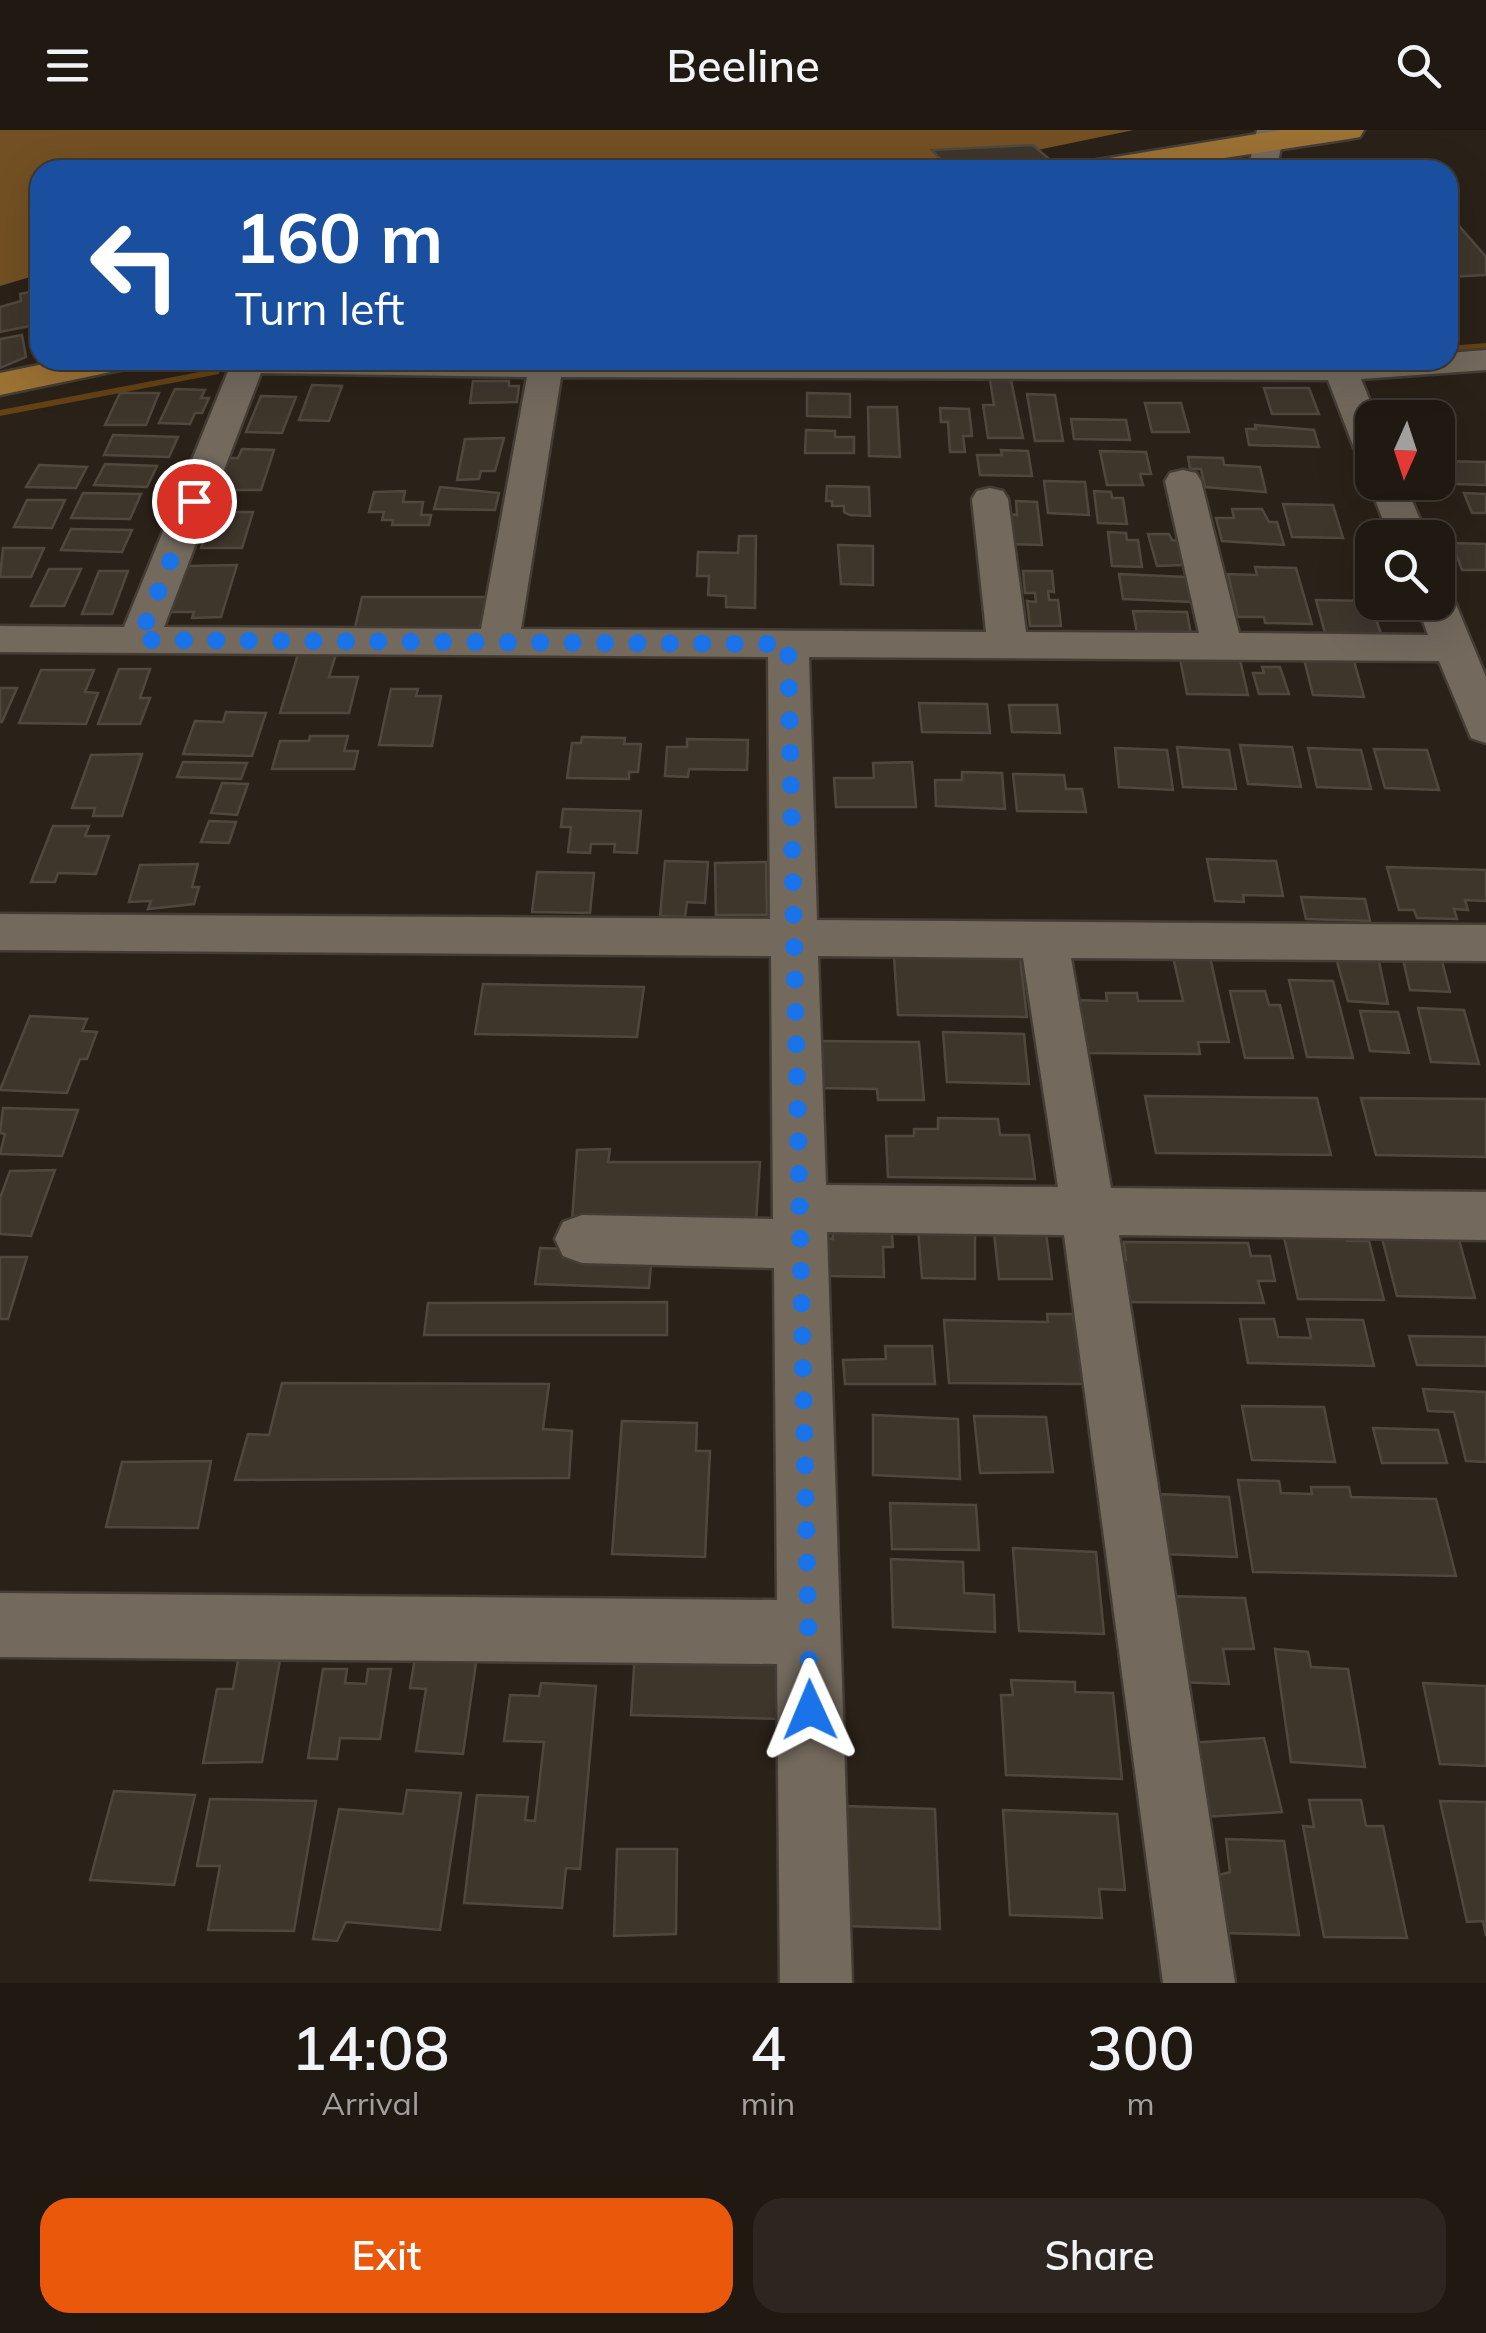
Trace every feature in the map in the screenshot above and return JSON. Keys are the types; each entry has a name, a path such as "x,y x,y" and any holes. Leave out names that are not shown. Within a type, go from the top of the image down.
{"main road":[{"path":"1171,160 1268,147 1350,130"},
{"path":"0,384 68,370"}],"street":[{"path":"1458,361 1486,360"},
{"path":"139,640 239,370"},
{"path":"499,641 545,370"},
{"path":"1341,370 1355,405"},
{"path":"1183,481 1222,646"},
{"path":"990,498 1007,644"},
{"path":"1442,620 1486,728"},
{"path":"0,639 1453,648"},
{"path":"788,644 816,1983"},
{"path":"0,932 1486,943"},
{"path":"1044,940 1088,1211 1199,1983"},
{"path":"582,1240 1088,1211 1486,1216"},
{"path":"0,1625 808,1632"}],"shaded area":[{"path":"0,130 1134,130 990,160 30,160 30,277 0,286"}],"building":[{"path":"1033,145 1050,160 942,160 932,150"},
{"path":"1458,225 1486,257 1486,275 1458,276"},
{"path":"30,292 30,326 0,332 0,307 21,301 20,294"},
{"path":"22,335 26,357 0,368 0,339"},
{"path":"990,380 1011,380 1023,438 988,438 983,405 994,405"},
{"path":"473,381 509,381 509,386 519,386 517,402 470,403"},
{"path":"312,385 342,386 329,421 299,420"},
{"path":"1264,388 1309,388 1319,414 1272,414"},
{"path":"175,389 205,390 201,398 209,398 202,413 195,413 190,424 159,423"},
{"path":"120,393 159,393 146,425 105,425"},
{"path":"807,393 850,394 850,417 807,416"},
{"path":"1027,394 1055,395 1063,441 1035,441"},
{"path":"261,396 296,397 282,433 246,432"},
{"path":"1145,403 1181,403 1189,432 1152,432"},
{"path":"868,407 897,407 900,457 869,456"},
{"path":"940,408 969,409 972,436 963,436 965,452 950,452 948,422 941,422"},
{"path":"1071,419 1126,420 1130,440 1074,439"},
{"path":"1255,425 1314,430 1319,447 1249,445 1246,429 1256,429"},
{"path":"806,430 835,431 835,437 854,437 854,453 805,453"},
{"path":"113,435 178,437 169,457 104,455"},
{"path":"504,438 495,471 481,471 479,479 457,480 465,439"},
{"path":"242,449 274,450 261,490 210,490 222,458 238,458"},
{"path":"1001,450 1028,451 1032,476 980,475 977,455 1002,455"},
{"path":"1100,451 1146,452 1151,474 1140,474 1143,485 1107,485"},
{"path":"1188,457 1223,458 1224,465 1260,467 1266,492 1205,487 1201,469 1190,469"},
{"path":"1455,461 1486,462 1486,485 1455,484"},
{"path":"105,464 157,466 147,487 94,485"},
{"path":"39,465 87,467 76,488 26,487"},
{"path":"1044,481 1085,482 1089,515 1048,513"},
{"path":"827,486 869,487 870,516 850,515 844,512 844,506 832,506 832,501 826,501"},
{"path":"440,487 499,493 495,510 434,509"},
{"path":"405,491 403,502 423,502 421,515 431,515 429,525 392,525 393,520 382,520 384,512 369,512 374,492"},
{"path":"1094,491 1111,492 1112,498 1123,498 1127,524 1098,523"},
{"path":"83,493 141,494 130,519 71,518"},
{"path":"1464,493 1486,494 1486,513 1472,513"},
{"path":"27,500 65,500 52,528 14,527"},
{"path":"1016,501 1037,502 1042,545 1011,544 1009,514 1017,515"},
{"path":"1283,504 1333,505 1343,538 1292,537"},
{"path":"1232,509 1262,509 1269,522 1277,522 1284,545 1222,541 1216,518 1234,518"},
{"path":"204,512 253,512 242,548 201,548 205,537 196,537"},
{"path":"71,529 132,530 122,552 61,550"},
{"path":"1108,532 1126,533 1127,540 1138,540 1142,567 1112,566"},
{"path":"1148,534 1169,534 1178,541 1185,565 1157,566"},
{"path":"739,536 756,536 755,608 726,607 726,596 708,595 709,576 697,576 698,552 738,553"},
{"path":"1455,543 1486,544 1486,570 1462,570"},
{"path":"838,545 873,546 873,585 841,584"},
{"path":"3,548 44,548 31,577 0,577"},
{"path":"237,565 221,617 192,618 194,612 170,612 186,566"},
{"path":"1255,567 1296,568 1312,624 1265,623 1264,617 1238,617 1228,574 1257,575"},
{"path":"49,569 81,569 64,606 31,606"},
{"path":"99,571 128,571 112,614 82,614"},
{"path":"1023,571 1052,571 1054,592 1048,591 1049,600 1058,600 1061,626 1030,626 1027,601 1036,602 1035,593 1025,593"},
{"path":"1119,574 1187,577 1191,602 1123,599"},
{"path":"362,597 487,597 481,632 354,632"},
{"path":"1316,600 1355,601 1355,620 1376,620 1381,634 1325,633"},
{"path":"1133,611 1187,612 1191,635 1137,633"},
{"path":"326,649 324,654 336,654 329,677 358,677 349,713 280,713 298,654"},
{"path":"1180,659 1240,660 1248,695 1187,694"},
{"path":"1304,659 1354,661 1364,697 1313,695"},
{"path":"1262,667 1280,667 1289,694 1259,694 1253,673 1264,673"},
{"path":"119,669 150,669 140,698 150,698 140,724 98,724"},
{"path":"41,670 94,670 85,692 98,693 86,724 19,723"},
{"path":"0,688 17,688 2,722 0,722"},
{"path":"391,689 418,689 416,696 441,696 432,746 379,745"},
{"path":"919,703 987,704 990,733 922,732"},
{"path":"1009,705 1057,705 1060,733 1012,732"},
{"path":"226,712 266,713 252,756 183,754 195,721 223,722"},
{"path":"310,736 348,736 344,751 358,751 354,769 272,769 280,741 309,741"},
{"path":"582,737 625,738 624,744 641,744 638,772 629,772 629,779 567,778 572,743 581,743"},
{"path":"687,739 748,740 747,770 689,769 688,777 665,776 667,747 687,747"},
{"path":"1240,745 1292,747 1301,787 1248,784"},
{"path":"1177,747 1229,750 1236,789 1183,787"},
{"path":"1115,748 1167,750 1173,790 1119,787"},
{"path":"1308,748 1361,750 1371,789 1317,787"},
{"path":"1374,749 1427,750 1439,790 1385,788"},
{"path":"142,754 122,816 93,816 95,808 72,808 91,755"},
{"path":"183,762 247,763 241,779 177,777"},
{"path":"912,762 916,807 836,807 834,778 874,778 873,763"},
{"path":"962,772 1002,773 1005,809 936,806 935,780 962,780"},
{"path":"1013,774 1064,775 1066,789 1082,789 1086,812 1017,811"},
{"path":"222,783 248,784 237,815 211,813"},
{"path":"563,809 641,811 637,853 614,852 615,844 591,844 590,853 568,852 571,827 561,827"},
{"path":"209,821 236,822 229,843 201,842"},
{"path":"53,826 89,826 85,836 109,836 96,874 58,873 55,882 31,882"},
{"path":"1207,859 1276,861 1283,896 1243,895 1244,902 1215,901"},
{"path":"665,861 708,862 705,903 687,902 685,917 660,916"},
{"path":"766,862 767,915 716,915 715,863"},
{"path":"198,864 192,887 199,887 194,904 148,909 151,901 129,902 140,865"},
{"path":"1387,867 1486,870 1486,901 1465,900 1468,910 1454,909 1457,919 1417,918 1414,910 1399,910"},
{"path":"537,872 594,873 590,913 532,912"},
{"path":"1301,897 1365,899 1370,921 1306,919"},
{"path":"894,957 1020,958 1027,1017 898,1015"},
{"path":"1173,957 1210,957 1229,1042 1198,1042 1200,1054 1083,1053 1074,1000 1107,1001 1106,993 1137,993 1138,1001 1183,1001"},
{"path":"1378,957 1388,1004 1348,1001 1336,958"},
{"path":"1403,959 1442,961 1450,992 1410,990"},
{"path":"1289,980 1333,981 1353,1058 1307,1057"},
{"path":"483,984 644,987 637,1037 475,1034"},
{"path":"1230,991 1265,991 1269,1005 1280,1005 1293,1058 1245,1058"},
{"path":"1418,1008 1464,1010 1479,1064 1431,1062"},
{"path":"1360,1011 1398,1012 1409,1053 1370,1051"},
{"path":"30,1016 87,1019 82,1031 97,1032 87,1059 80,1059 67,1093 0,1090"},
{"path":"943,1032 1024,1034 1029,1084 947,1082"},
{"path":"816,1041 919,1042 924,1100 878,1100 877,1089 818,1088"},
{"path":"1145,1096 1317,1098 1331,1155 1156,1153"},
{"path":"1361,1098 1486,1099 1486,1157 1376,1155"},
{"path":"3,1108 78,1110 62,1156 0,1154 5,1134 0,1133"},
{"path":"938,1118 998,1119 1000,1135 1029,1135 1035,1179 888,1177 886,1136 914,1136 914,1129 938,1129"},
{"path":"610,1149 608,1162 760,1162 756,1222 572,1221 577,1150"},
{"path":"55,1170 31,1236 0,1234 0,1198 10,1171"},
{"path":"832,1224 891,1224 893,1247 883,1247 884,1277 826,1276 825,1238 833,1239"},
{"path":"1045,1225 1052,1279 999,1279 994,1233"},
{"path":"1344,1228 1347,1241 1369,1241 1384,1300 1298,1299 1284,1237"},
{"path":"918,1229 975,1229 975,1279 922,1278"},
{"path":"1381,1234 1458,1236 1475,1298 1397,1296"},
{"path":"1124,1242 1248,1243 1251,1256 1270,1256 1275,1281 1258,1281 1264,1303 1117,1302 1110,1260 1126,1260"},
{"path":"540,1248 652,1252 649,1288 535,1284"},
{"path":"0,1257 27,1257 8,1319 0,1319"},
{"path":"667,1302 667,1335 424,1335 428,1303"},
{"path":"1047,1314 1073,1314 1083,1384 949,1383 944,1320 1048,1322"},
{"path":"1240,1319 1274,1319 1278,1337 1311,1338 1307,1319 1363,1320 1374,1366 1248,1363"},
{"path":"1409,1336 1486,1337 1486,1366 1417,1365"},
{"path":"885,1346 932,1346 935,1384 845,1384 843,1360 886,1359"},
{"path":"282,1383 549,1384 543,1429 572,1431 569,1478 235,1480 248,1434 269,1435"},
{"path":"1423,1389 1486,1392 1486,1462 1466,1461 1454,1412 1428,1411"},
{"path":"1242,1406 1324,1407 1335,1462 1252,1460"},
{"path":"873,1415 958,1419 960,1479 873,1475"},
{"path":"974,1416 1046,1417 1053,1472 980,1473"},
{"path":"622,1421 697,1423 696,1451 710,1451 705,1557 612,1554"},
{"path":"1373,1428 1438,1430 1447,1463 1382,1463"},
{"path":"211,1461 198,1528 106,1527 122,1462"},
{"path":"1238,1480 1279,1481 1281,1493 1312,1494 1311,1487 1349,1487 1351,1497 1436,1499 1456,1576 1253,1572"},
{"path":"1158,1494 1229,1497 1237,1557 1164,1554"},
{"path":"890,1503 976,1505 979,1550 892,1549"},
{"path":"1013,1548 1096,1552 1104,1634 1019,1631"},
{"path":"891,1559 963,1562 964,1593 994,1595 995,1632 893,1627"},
{"path":"1164,1596 1245,1598 1254,1649 1223,1649 1229,1684 1176,1682"},
{"path":"241,1643 283,1643 262,1762 203,1763 217,1689 233,1689"},
{"path":"417,1646 478,1649 463,1754 416,1751 426,1689 410,1688"},
{"path":"1275,1649 1308,1652 1311,1667 1348,1669 1365,1767 1291,1762"},
{"path":"635,1652 784,1656 784,1719 631,1715"},
{"path":"323,1669 347,1669 345,1683 366,1684 368,1669 391,1669 380,1739 340,1738 337,1759 308,1758"},
{"path":"1011,1680 1075,1682 1075,1692 1113,1693 1122,1779 1006,1775 1001,1695 1013,1695"},
{"path":"541,1683 596,1686 580,1869 566,1868 562,1908 464,1903 477,1795 528,1797 525,1820 535,1821 544,1742 504,1741 510,1695 539,1696"},
{"path":"1423,1683 1486,1686 1486,1766 1440,1764"},
{"path":"1264,1738 1282,1812 1204,1817 1189,1743"},
{"path":"407,1790 461,1793 440,1930 346,1922 337,1941 313,1939 339,1809 403,1814"},
{"path":"114,1791 195,1795 174,1885 90,1880"},
{"path":"210,1799 316,1801 294,1931 208,1930 220,1866 197,1866"},
{"path":"1309,1800 1361,1800 1366,1826 1383,1826 1407,1938 1324,1937 1303,1826 1314,1827"},
{"path":"1440,1801 1486,1802 1486,1936 1483,1921 1467,1922"},
{"path":"844,1806 935,1809 940,1929 845,1926"},
{"path":"1003,1810 1117,1814 1125,1890 1099,1889 1102,1918 1010,1915"},
{"path":"1226,1839 1284,1841 1299,1935 1220,1933 1212,1877 1230,1872"},
{"path":"617,1849 677,1849 676,1934 614,1936"}],"waterway":[{"path":"1458,348 1486,346"},
{"path":"0,413 215,372"}],"route":[{"path":"194,501 139,640 788,644 810,1710"}]}
